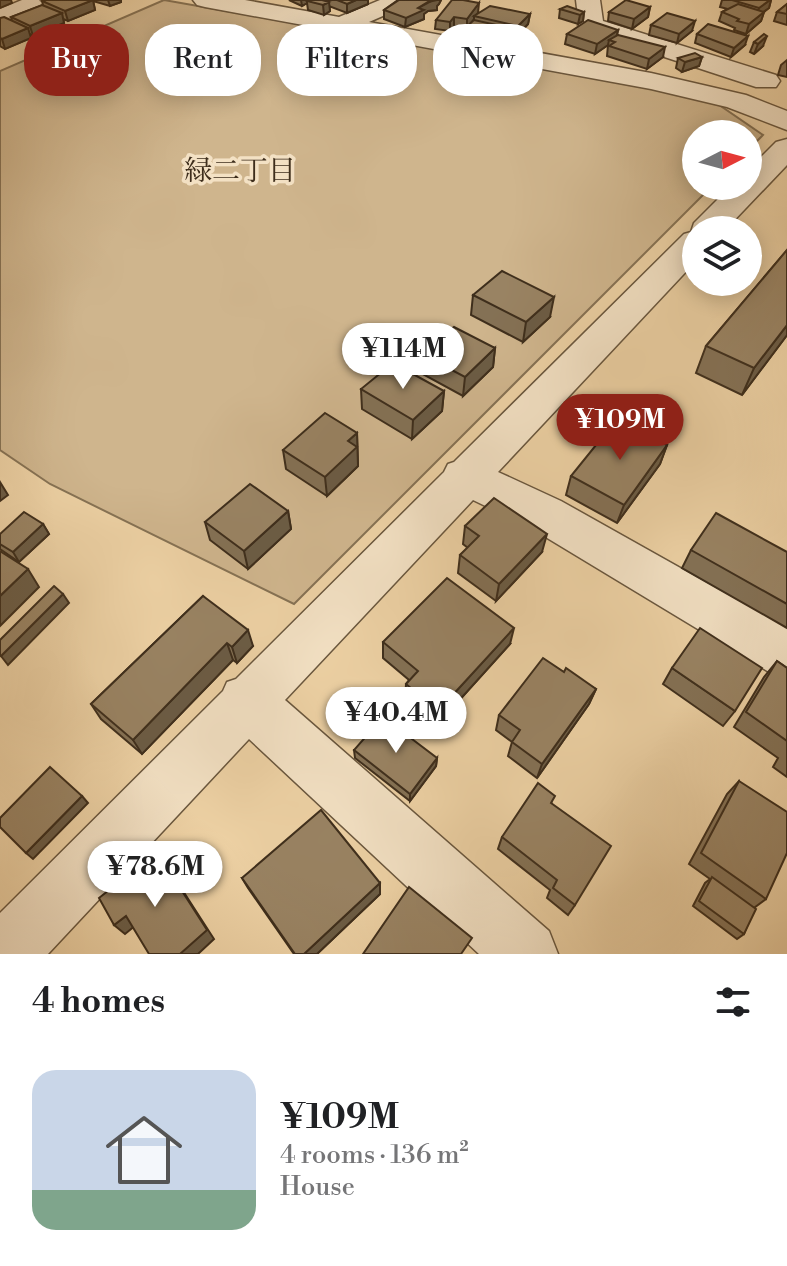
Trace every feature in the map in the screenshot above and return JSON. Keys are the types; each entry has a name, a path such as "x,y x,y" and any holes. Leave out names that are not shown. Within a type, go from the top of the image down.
{"street":[{"path":"0,17 44,0"},
{"path":"205,0 242,3 331,24"},
{"path":"344,24 400,0"},
{"path":"588,0 591,25 787,88"},
{"path":"417,40 651,81 736,101 787,121"},
{"path":"720,216 787,148"},
{"path":"4,954 246,700 682,255"},
{"path":"464,476 545,514 787,655"},
{"path":"246,700 526,954"}],"shaded area":[{"path":"164,0 300,24 277,24 277,96 417,96 417,45 433,48 433,96 543,96 543,67 706,96 741,120 682,120 682,200 698,200 294,604 50,484 0,450 0,71 24,61 24,96 129,96 129,24 109,24"}],"building":[{"path":"93,0 65,11 42,1"},
{"path":"308,0 322,0 329,2 323,5"},
{"path":"399,0 437,0 428,2 418,8 424,10 406,18 384,10"},
{"path":"452,0 479,3 467,19 454,17 450,22 436,20"},
{"path":"626,0 650,7 634,19 609,12"},
{"path":"732,0 770,0 759,8"},
{"path":"738,4 764,12 749,24 722,12"},
{"path":"787,4 787,14 777,12"},
{"path":"42,5 62,13 35,24 26,24 11,17"},
{"path":"490,6 530,14 520,24 474,16"},
{"path":"567,6 584,12 580,15 560,9"},
{"path":"667,13 695,21 679,34 651,25"},
{"path":"0,18 24,26 24,30 2,39"},
{"path":"474,20 492,24 470,24"},
{"path":"588,20 618,30 597,44 567,34"},
{"path":"708,24 748,36 734,48 697,34"},
{"path":"764,34 767,36 758,44 754,42"},
{"path":"618,35 665,47 649,59 609,46 615,42 609,40"},
{"path":"695,53 702,57 685,62 678,58"},
{"path":"787,250 787,325 754,368 706,346 748,296 762,296 762,280"},
{"path":"502,271 554,297 526,322 473,295"},
{"path":"430,325 446,333 454,327 495,348 465,377 406,346"},
{"path":"393,363 444,391 413,420 361,389"},
{"path":"325,413 357,433 348,441 357,447 325,477 283,450"},
{"path":"617,419 667,445 624,505 571,476"},
{"path":"250,484 288,511 244,551 205,522"},
{"path":"494,498 547,534 499,584 460,555 479,536 465,526"},
{"path":"24,512 43,524 13,552 0,544 0,534"},
{"path":"716,513 787,552 787,604 691,550"},
{"path":"0,551 28,569 0,596"},
{"path":"447,578 514,628 438,711 406,684 418,671 383,642"},
{"path":"54,586 63,594 1,656 0,640"},
{"path":"203,596 248,630 232,647 227,643 133,740 91,704"},
{"path":"700,628 762,668 735,711 672,668"},
{"path":"543,658 564,672 566,668 596,689 542,764 512,742 520,730 499,715"},
{"path":"777,661 787,668 787,741 746,712"},
{"path":"383,717 437,758 410,794 354,750"},
{"path":"50,767 82,796 26,853 0,827 0,818"},
{"path":"739,781 787,812 787,853 766,899 701,853"},
{"path":"538,783 555,796 551,803 611,846 575,905 553,888 557,880 502,837"},
{"path":"321,810 380,883 304,954 295,954 242,878"},
{"path":"157,852 207,930 180,954 149,954 126,916 114,925 99,898"},
{"path":"712,877 756,909 744,934 699,901"},
{"path":"409,887 472,938 461,954 363,954"}],"district":[{"name":"緑二丁目","path":"240,170"}]}
